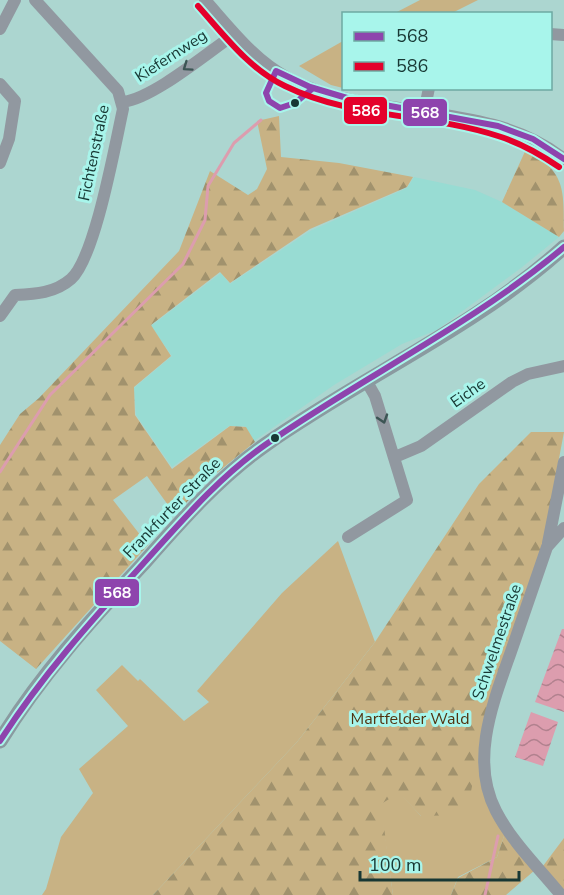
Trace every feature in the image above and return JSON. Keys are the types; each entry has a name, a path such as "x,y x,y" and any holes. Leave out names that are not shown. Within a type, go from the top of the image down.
{"main road":[{"name":"Frankfurter Straße","path":"0,741 49,668 207,495 264,446 487,308 562,251"}],"street":[{"path":"0,29 15,0"},
{"name":"Fichtenstraße","path":"0,316 15,295 35,294 60,287 84,264 123,102 118,91 36,0"},
{"path":"205,0 235,33 276,71 306,87 369,105 424,112 516,131 546,146 564,159"},
{"name":"Kiefernweg","path":"123,102 133,100 160,86 235,33"},
{"path":"0,84 15,101 9,139 0,163"},
{"path":"424,112 429,90"},
{"name":"Eiche","path":"395,457 421,446 512,382 528,374 564,366"},
{"path":"348,537 407,500 375,396 367,382"},
{"path":"547,547 564,462"},
{"name":"Schwelmestraße","path":"561,895 507,830 495,809 486,781 484,751 494,702 547,547 564,528"}],"shaded area":[{"path":"414,177 475,190 502,202 559,237 437,330 402,344 334,385 254,441 244,426 229,426 172,467 136,415 134,388 172,356 151,326 221,273 230,284 310,231 407,188"}],"green space":[{"path":"420,0 478,0 454,12 397,12"},
{"path":"342,42 342,88 331,85 299,66"},
{"path":"279,116 281,157 339,163 413,177 407,187 310,229 230,283 220,272 151,325 171,356 134,387 135,415 172,469 230,426 246,427 255,442 208,480 182,507 176,499 168,505 147,476 113,500 148,545 36,669 0,641 0,445 20,414 39,398 179,251 210,171 248,195 257,189 267,169 257,121"},
{"path":"527,147 548,165 559,182 562,191 564,231 559,237 502,202"},
{"name":"Martfelder Wald","path":"531,432 564,432 542,549 481,743 469,801 461,815 421,816 399,793 381,804 393,895 153,895 297,742 375,642 479,484"},
{"path":"338,541 375,642 297,742 153,895 42,895 46,889 61,837 93,793 79,769 128,726 96,690 122,665 184,721 209,702 197,691 282,593"},
{"path":"481,742 505,833 497,857 458,877 451,895 393,895 380,804 399,792 421,816"},
{"path":"505,833 535,870 506,895 451,895 458,878 497,857"},
{"path":"564,838 564,892 543,866"}],"water":[{"path":"562,629 564,629 564,712 535,702"},
{"path":"531,712 558,722 543,766 515,757"}],"waterway":[{"path":"0,472 50,395 183,264 205,220 208,186 234,143 261,120"},
{"path":"485,895 498,836"}],"transit line":[{"name":"586","path":"198,6 227,40 249,61 285,86 311,97 337,104 445,123 498,136 530,149 559,167"},
{"name":"568","path":"312,89 295,103 280,108 269,101 266,93 276,71 310,87 347,98 498,126 533,139 564,159"},
{"name":"568","path":"0,741 32,694 85,628 186,517 231,472 302,420 455,326 529,275 564,247"}]}
